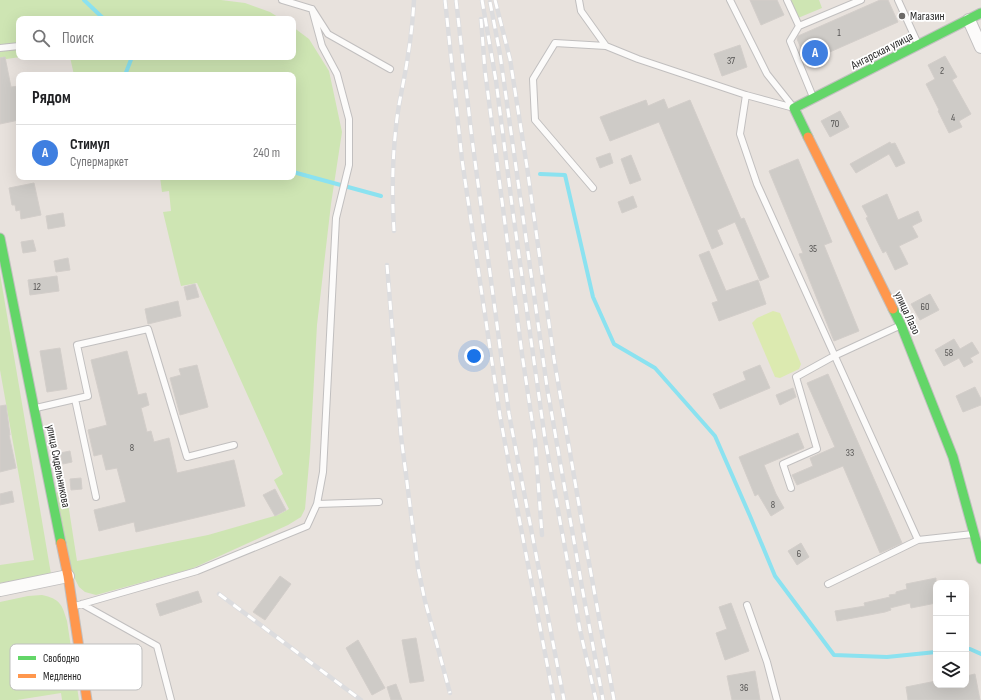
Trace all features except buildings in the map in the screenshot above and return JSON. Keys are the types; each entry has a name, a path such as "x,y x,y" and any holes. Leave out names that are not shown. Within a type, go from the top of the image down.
{"street":[{"name":"Ангарская улица","path":"814,98 981,13"},
{"path":"969,20 981,47"},
{"path":"794,108 814,98"},
{"name":"улица Лазо","path":"794,108 901,325 953,457 978,532 981,559"},
{"name":"улица Сидельникова","path":"0,238 68,576 77,606 81,644"},
{"path":"0,590 68,576"},
{"name":"улица Сидельникова","path":"86,690 87,700"}],"lane":[{"path":"282,0 312,9 328,34 390,69"},
{"path":"579,0 581,11 606,46"},
{"path":"730,0 767,74 794,108"},
{"path":"788,0 799,26"},
{"path":"814,98 790,40 799,26 861,0"},
{"path":"898,0 919,45"},
{"path":"77,606 196,571 307,526 317,504 323,472 336,218 349,165 349,119 337,74 322,46 312,9"},
{"path":"593,188 535,120 533,79 555,42 606,46 638,59 746,95 794,108"},
{"path":"0,48 16,46"},
{"path":"746,95 740,134 757,184 918,540"},
{"path":"791,488 782,464 817,449 796,377 834,356 901,325"},
{"path":"34,408 88,396 77,345 148,329 187,457 234,445"},
{"path":"74,399 96,497"},
{"path":"317,504 379,502"},
{"path":"828,584 918,540 978,532"},
{"path":"747,605 767,662 777,700"},
{"path":"77,606 157,646 171,700"}],"green space":[{"path":"0,0 221,0 245,3 270,12 276,16 16,16 16,58 0,60"},
{"path":"790,0 819,0 822,8 798,18"},
{"path":"296,29 309,39 329,71 342,132 331,204 317,325 310,452 305,509 301,517 288,525 191,569 96,595 85,592 79,587 72,573 56,493 66,490 77,561 208,535 278,515 289,509 274,480 283,474 197,283 181,286 163,212 171,211 169,191 162,192 160,180 296,180 296,72 73,72 71,60 296,60"},
{"path":"0,274 51,574 0,583 0,565 34,560 0,370"},
{"path":"773,311 780,313 801,364 799,369 780,378 775,377 752,323 757,318"},
{"path":"42,595 53,598 62,606 67,621 70,644 10,644 10,690 77,690 79,700 62,700 61,693 17,700 0,700 0,602 28,596"}],"waterway":[{"path":"84,0 101,16"},
{"path":"126,72 131,60"},
{"path":"296,173 381,196"},
{"path":"540,174 565,175 593,297 614,344 655,368 715,436 775,576 834,655 887,657 933,652"},
{"path":"969,649 981,654"}],"railway":[{"path":"394,231 393,179 395,140 398,109 410,41 414,0"},
{"path":"445,0 462,160 500,416 554,700"},
{"path":"456,0 472,139 509,414 564,700"},
{"path":"482,0 496,81 545,439 580,630 596,700"},
{"path":"495,0 510,59 554,359 614,700"},
{"path":"490,2 500,54 547,387 603,700"},
{"path":"481,19 485,71 522,354 535,440 542,535"},
{"path":"387,265 401,436 418,568 425,601 450,693"},
{"path":"219,594 361,700"}],"traffic: fast":[{"path":"808,137 794,108 981,13"},
{"path":"0,238 61,543"},
{"path":"893,309 901,325 953,457 981,559"}],"traffic: slow":[{"path":"808,137 893,309"},
{"path":"61,543 68,576 78,644"},
{"path":"85,690 87,700"}],"place":[{"name":"Магазин","path":"902,16"},
{"name":"Стимул","path":"815,53"}]}
